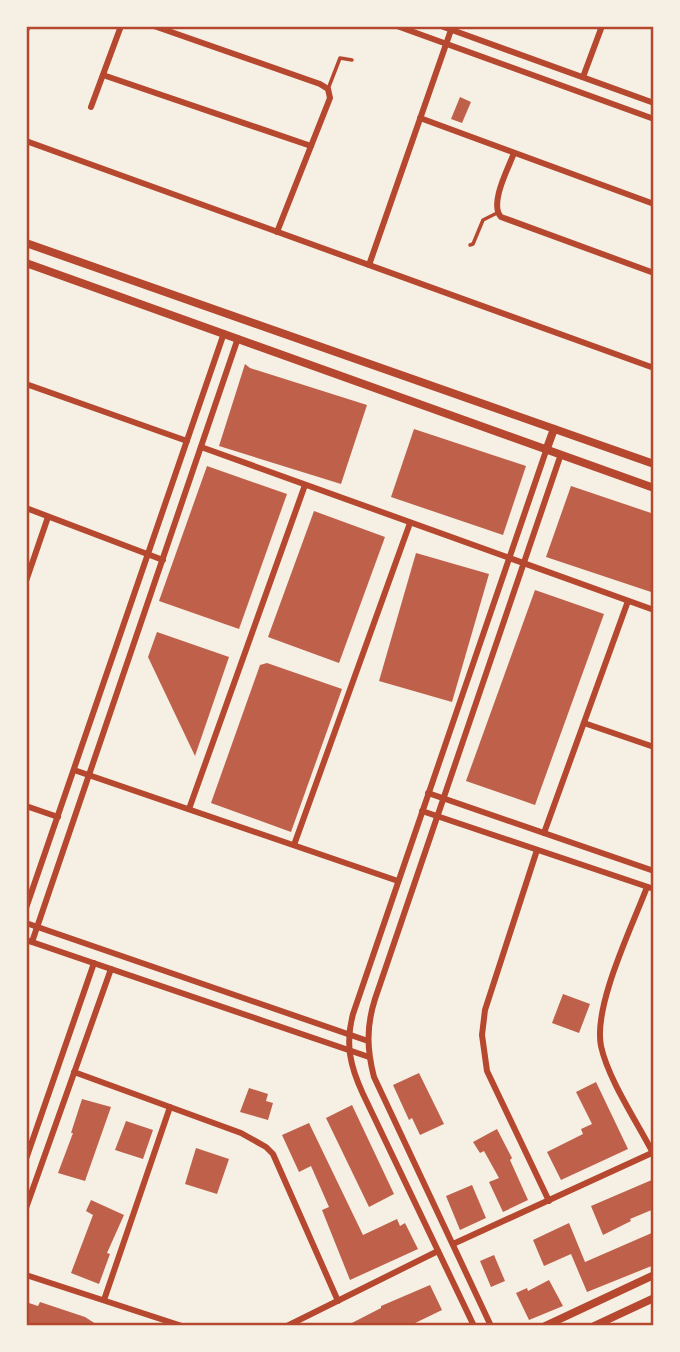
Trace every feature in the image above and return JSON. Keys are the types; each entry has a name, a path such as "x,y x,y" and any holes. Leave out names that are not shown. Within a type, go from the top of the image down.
{"street":[{"path":"91,107 121,26"},
{"path":"155,26 320,83 328,89 330,98 277,232"},
{"path":"397,26 654,119"},
{"path":"441,26 654,103"},
{"path":"583,77 601,26"},
{"path":"369,265 451,30"},
{"path":"103,75 311,146"},
{"path":"420,118 654,204"},
{"path":"26,141 654,368"},
{"path":"514,153 496,200 497,213 506,220 654,273"},
{"path":"26,243 654,464"},
{"path":"26,263 654,488"},
{"path":"26,908 224,333"},
{"path":"238,338 37,927 29,941 369,1057"},
{"path":"26,384 187,441"},
{"path":"474,1326 353,1071 348,1050 348,1034 352,1013 554,429"},
{"path":"201,447 654,610"},
{"path":"491,1326 374,1077 368,1041 371,1011 561,454"},
{"path":"189,809 305,485"},
{"path":"26,508 163,560"},
{"path":"26,581 48,517"},
{"path":"294,845 410,523"},
{"path":"544,833 628,601"},
{"path":"583,723 654,747"},
{"path":"74,770 398,881"},
{"path":"428,793 654,871"},
{"path":"26,806 58,817"},
{"path":"422,811 650,888 603,1003 600,1032 604,1055 653,1153 453,1244"},
{"path":"537,850 485,1010 482,1035 484,1059 492,1082 549,1200"},
{"path":"26,923 368,1041"},
{"path":"26,1159 94,963"},
{"path":"26,1208 111,969"},
{"path":"74,1072 241,1133 266,1147 273,1154 338,1301"},
{"path":"104,1300 170,1107"},
{"path":"287,1326 438,1251"},
{"path":"26,1275 182,1326"},
{"path":"545,1326 654,1275"},
{"path":"594,1326 654,1298"}],"lane":[{"path":"328,89 341,58 352,60"},
{"path":"470,245 473,244 483,220 497,213"}],"building":[{"path":"460,97 471,102 462,123 451,119"},
{"path":"245,364 250,368 367,405 341,484 219,446"},
{"path":"414,429 526,466 503,535 391,497"},
{"path":"207,466 287,494 239,629 159,601"},
{"path":"571,486 654,514 654,593 546,557"},
{"path":"314,511 385,537 339,663 268,637"},
{"path":"416,553 489,574 452,702 379,681"},
{"path":"535,590 604,614 535,805 466,781"},
{"path":"157,632 229,657 195,756 148,657"},
{"path":"267,663 342,689 291,832 211,803 260,665"},
{"path":"563,994 590,1004 579,1033 552,1023"},
{"path":"419,1073 444,1124 420,1135 412,1118 409,1120 393,1085"},
{"path":"596,1082 628,1149 561,1180 547,1152 583,1134 581,1129 592,1124 576,1092"},
{"path":"249,1088 268,1094 266,1101 273,1103 268,1120 240,1112"},
{"path":"82,1099 111,1107 85,1181 58,1173"},
{"path":"352,1105 394,1194 369,1207 326,1118"},
{"path":"126,1121 153,1130 143,1159 115,1150"},
{"path":"309,1123 363,1235 397,1219 400,1226 405,1223 418,1249 350,1280 322,1210 329,1207 311,1166 299,1172 282,1135"},
{"path":"497,1129 512,1158 510,1160 528,1200 503,1212 489,1182 499,1178 484,1151 480,1153 473,1142"},
{"path":"196,1148 229,1159 217,1194 185,1184"},
{"path":"654,1179 654,1209 603,1235 591,1206"},
{"path":"472,1185 486,1218 460,1230 446,1196"},
{"path":"91,1200 124,1215 107,1253 110,1254 99,1284 71,1273 93,1215 86,1211"},
{"path":"569,1223 585,1262 654,1232 654,1265 587,1292 571,1254 544,1266 533,1240"},
{"path":"494,1255 505,1281 491,1287 480,1261"},
{"path":"549,1280 563,1306 529,1320 516,1293 527,1288 528,1291"},
{"path":"430,1285 442,1310 409,1326 346,1326 381,1306"},
{"path":"26,1302 38,1306 40,1302 85,1317 99,1326 26,1326"}]}
